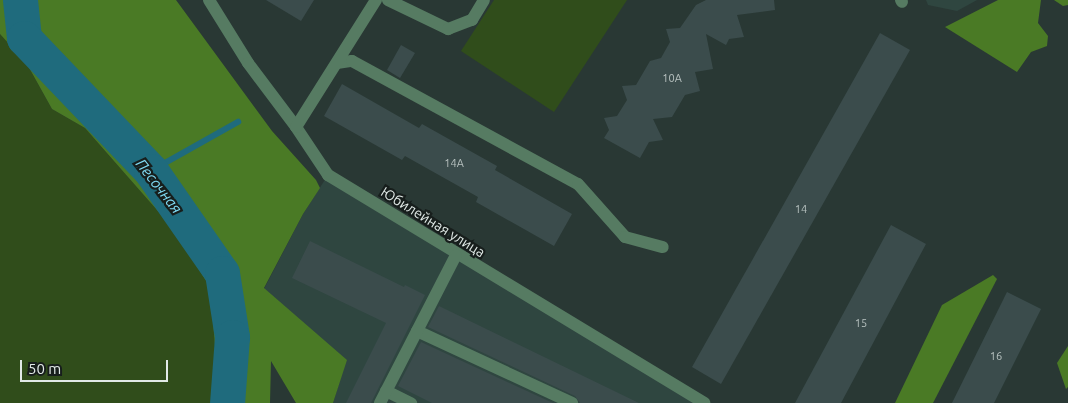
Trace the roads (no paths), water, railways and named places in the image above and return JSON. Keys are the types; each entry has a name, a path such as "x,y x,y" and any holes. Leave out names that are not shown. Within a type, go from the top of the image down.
{"street":[{"name":"Юбилейная улица","path":"209,0 248,63 328,175 456,255 704,403"},
{"path":"296,128 376,0"},
{"path":"388,0 448,29 472,20 484,0"},
{"path":"337,63 352,61 578,184 625,237 663,247"},
{"path":"380,403 456,255"},
{"path":"417,331 572,403"},
{"path":"386,391 412,403"}],"waterway":[{"name":"Песочная","path":"20,0 24,38 151,171 222,273 232,337 227,403"},
{"path":"151,171 238,122"}]}
